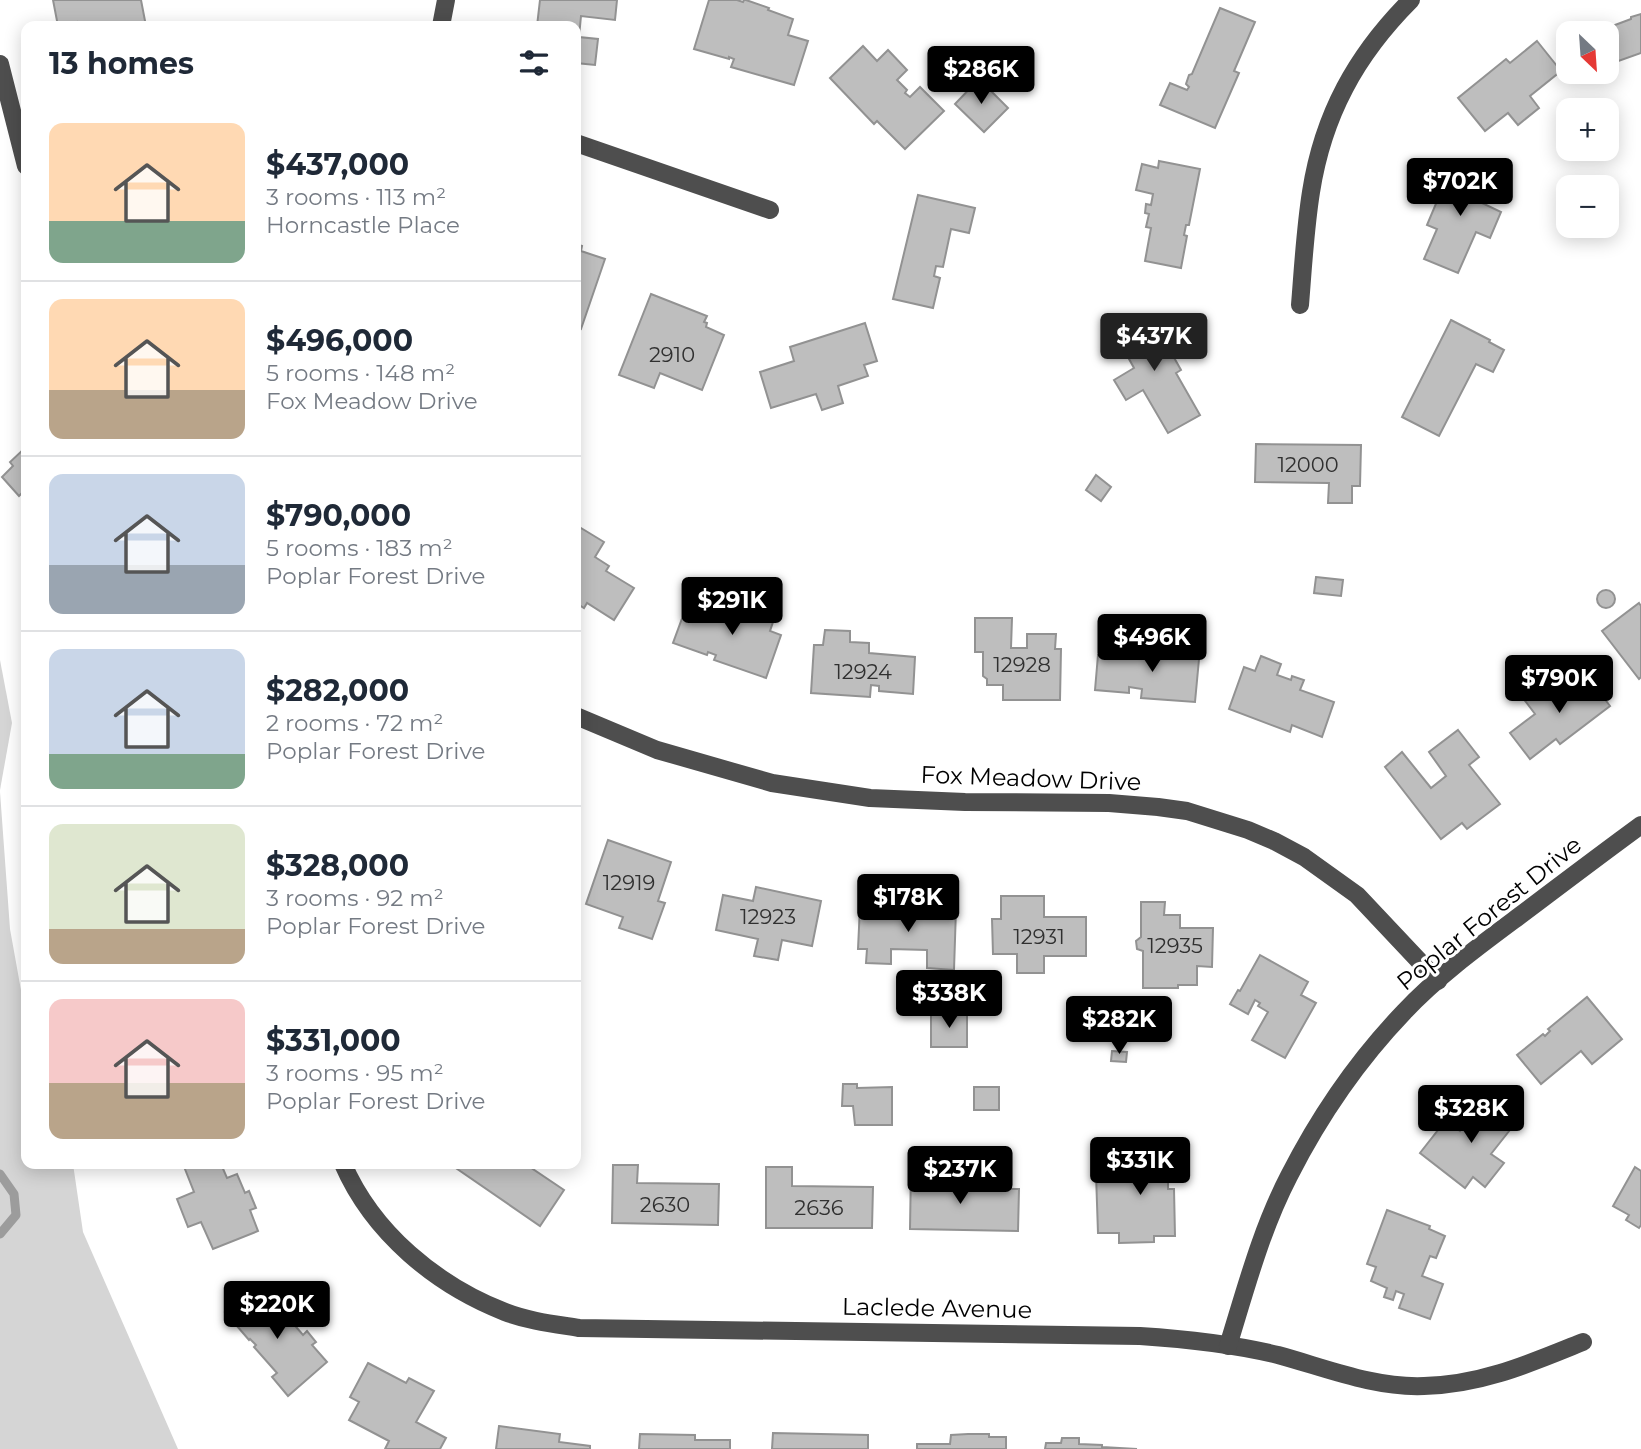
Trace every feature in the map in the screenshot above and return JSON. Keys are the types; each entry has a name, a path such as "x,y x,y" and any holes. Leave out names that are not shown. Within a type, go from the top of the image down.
{"street":[{"path":"443,21 446,0"},
{"path":"1300,305 1311,193 1318,159 1334,109 1364,55 1387,24 1411,0"},
{"path":"0,64 21,144"},
{"path":"581,145 770,210"},
{"name":"Fox Meadow Drive","path":"581,718 657,750 772,783 870,798 1109,803 1187,811 1248,830 1304,858 1357,895 1438,981"},
{"name":"Poplar Forest Drive","path":"1228,1346 1259,1245 1287,1179 1339,1092 1370,1051 1405,1010 1466,956 1641,825"},
{"name":"Laclede Avenue","path":"346,1169 376,1219 424,1267 478,1300 507,1313 543,1322 592,1328 1197,1339 1275,1354 1382,1384 1422,1387 1490,1377 1583,1342"}],"shaded area":[{"path":"0,660 12,723 0,790"},
{"path":"0,792 10,929 21,990 21,1169 74,1169 83,1232 178,1449 0,1449"}],"building":[{"path":"53,0 141,0 145,21 57,21"},
{"path":"540,0 617,0 615,20 581,16 581,21 538,21"},
{"path":"709,0 746,0 793,19 788,35 808,41 794,85 731,67 734,59 694,49"},
{"path":"1220,8 1255,22 1234,71 1239,73 1215,128 1160,105 1170,83 1187,90 1189,87 1186,84 1189,75 1192,74"},
{"path":"1641,14 1641,53 1619,61 1619,24"},
{"path":"581,37 598,39 595,65 581,64"},
{"path":"1537,41 1556,65 1556,75 1530,96 1539,108 1518,125 1508,113 1485,131 1458,98 1506,59 1510,63"},
{"path":"863,46 877,61 888,50 907,70 897,80 907,90 905,93 910,97 920,87 944,111 905,149 877,121 874,124 830,78"},
{"path":"979,79 1008,108 984,132 955,104"},
{"path":"1159,161 1200,169 1189,225 1186,225 1184,235 1187,236 1181,268 1145,261 1151,228 1146,227 1149,214 1145,213 1146,204 1151,205 1153,194 1136,190 1142,164 1158,168"},
{"path":"1451,168 1470,176 1473,169 1493,178 1482,203 1501,212 1490,238 1476,232 1458,273 1424,259 1437,229 1427,225"},
{"path":"918,195 975,208 969,233 951,229 943,267 936,266 934,276 940,278 933,308 893,299"},
{"path":"581,251 605,259 581,329"},
{"path":"651,294 707,316 704,322 707,323 706,327 724,335 702,390 660,373 654,388 619,375"},
{"path":"1152,315 1163,335 1168,332 1175,344 1168,347 1181,370 1176,373 1200,415 1168,433 1143,390 1126,400 1114,380 1134,368 1113,330 1133,318 1136,325"},
{"path":"1451,320 1504,350 1493,372 1476,364 1439,436 1402,417"},
{"path":"865,323 877,361 864,365 868,376 838,386 843,403 822,410 816,394 771,408 760,372 794,361 790,347"},
{"path":"1256,444 1361,445 1360,486 1352,486 1352,503 1328,503 1329,483 1255,482"},
{"path":"21,452 19,496 2,477 13,466 10,462"},
{"path":"1096,475 1111,487 1101,501 1086,490"},
{"path":"581,528 604,542 595,557 609,566 606,571 634,588 614,620 587,603 584,608 581,606"},
{"path":"1316,577 1343,580 1341,596 1314,593"},
{"path":"1606,590 1612,593 1615,599 1612,605 1606,608 1600,605 1597,599 1600,593"},
{"path":"733,599 775,616 770,631 781,635 766,678 714,660 716,655 708,652 707,655 673,643 687,605 726,618"},
{"path":"1639,603 1641,677 1639,679 1602,631"},
{"path":"975,618 1012,618 1011,648 1027,648 1027,634 1056,634 1055,649 1061,649 1060,700 1003,700 1003,685 987,685 987,679 983,676 983,652 975,652"},
{"path":"825,630 850,631 850,642 869,643 869,653 915,657 913,694 879,691 879,686 871,685 870,697 811,693 814,645 823,645"},
{"path":"1171,642 1193,644 1192,658 1199,659 1195,702 1141,698 1142,689 1129,687 1129,693 1095,690 1098,655 1144,659 1144,653 1171,655"},
{"path":"1261,656 1281,664 1277,675 1291,680 1292,676 1304,680 1300,690 1334,702 1322,737 1292,725 1290,732 1229,709 1244,667 1255,671"},
{"path":"1585,673 1610,706 1560,744 1556,739 1530,759 1510,733 1535,714 1523,698 1542,684 1553,697"},
{"path":"1458,730 1479,757 1469,765 1500,804 1467,829 1462,823 1441,839 1385,767 1402,752 1431,788 1446,776 1429,752"},
{"path":"608,840 671,862 658,901 665,903 652,939 619,928 623,917 586,904"},
{"path":"756,887 821,901 812,946 782,940 778,960 754,956 758,939 716,930 723,895 753,901"},
{"path":"1001,896 1044,896 1044,917 1086,917 1086,956 1044,956 1044,973 1017,973 1017,954 993,954 992,919 1001,919"},
{"path":"1141,902 1165,902 1164,915 1180,915 1180,928 1213,928 1212,967 1197,966 1197,985 1143,988 1143,951 1137,949 1136,941 1141,937"},
{"path":"860,906 956,909 954,970 927,968 927,950 891,949 891,964 866,963 867,949 858,949"},
{"path":"1260,955 1308,982 1301,995 1316,1003 1285,1058 1252,1040 1268,1012 1258,1006 1260,1003 1255,1000 1248,1014 1230,1004"},
{"path":"1587,997 1622,1039 1592,1064 1581,1051 1541,1084 1517,1055 1543,1034 1545,1036 1550,1031 1548,1029"},
{"path":"967,1012 967,1047 931,1047 931,1013"},
{"path":"1112,1051 1127,1052 1126,1062 1111,1061"},
{"path":"843,1084 857,1084 857,1088 892,1087 892,1125 855,1125 853,1106 842,1106"},
{"path":"974,1087 999,1087 999,1110 974,1110"},
{"path":"1485,1097 1517,1121 1491,1154 1504,1163 1485,1187 1473,1177 1465,1188 1420,1153 1446,1120 1460,1131"},
{"path":"1174,1141 1175,1175 1168,1175 1168,1189 1174,1189 1175,1236 1154,1236 1154,1242 1119,1243 1119,1233 1098,1233 1096,1174 1122,1173 1122,1178 1137,1178 1136,1142"},
{"path":"613,1165 638,1165 637,1183 719,1184 718,1225 612,1223"},
{"path":"766,1167 792,1167 792,1186 873,1187 872,1228 766,1228"},
{"path":"1635,1167 1641,1171 1639,1228 1626,1220 1629,1215 1613,1206"},
{"path":"911,1168 937,1168 937,1188 1019,1189 1018,1231 910,1229"},
{"path":"185,1169 223,1169 227,1178 237,1174 245,1193 249,1191 256,1208 250,1210 258,1231 213,1249 201,1222 188,1227 177,1199 194,1192"},
{"path":"457,1169 533,1169 564,1190 540,1226"},
{"path":"1387,1210 1430,1226 1429,1229 1445,1236 1436,1258 1430,1256 1422,1276 1443,1284 1430,1319 1399,1308 1404,1294 1396,1291 1393,1300 1384,1297 1387,1288 1371,1281 1376,1267 1367,1264"},
{"path":"253,1289 272,1311 278,1306 303,1335 307,1331 316,1342 312,1345 327,1362 288,1396 272,1377 277,1373 254,1347 256,1345 225,1312"},
{"path":"368,1363 406,1383 409,1378 434,1391 416,1422 446,1438 440,1449 385,1449 389,1441 349,1420 359,1402 350,1397"},
{"path":"499,1426 560,1434 559,1442 590,1446 590,1449 496,1449"},
{"path":"773,1433 868,1435 868,1449 772,1449"},
{"path":"640,1434 695,1435 695,1440 730,1440 730,1449 639,1449"},
{"path":"951,1435 1006,1437 1006,1449 917,1449 917,1444 950,1444"},
{"path":"1062,1438 1079,1438 1079,1444 1137,1449 1045,1449 1046,1443 1061,1443"}],"waterway":[{"path":"0,1174 14,1194 16,1215 0,1234"}]}
